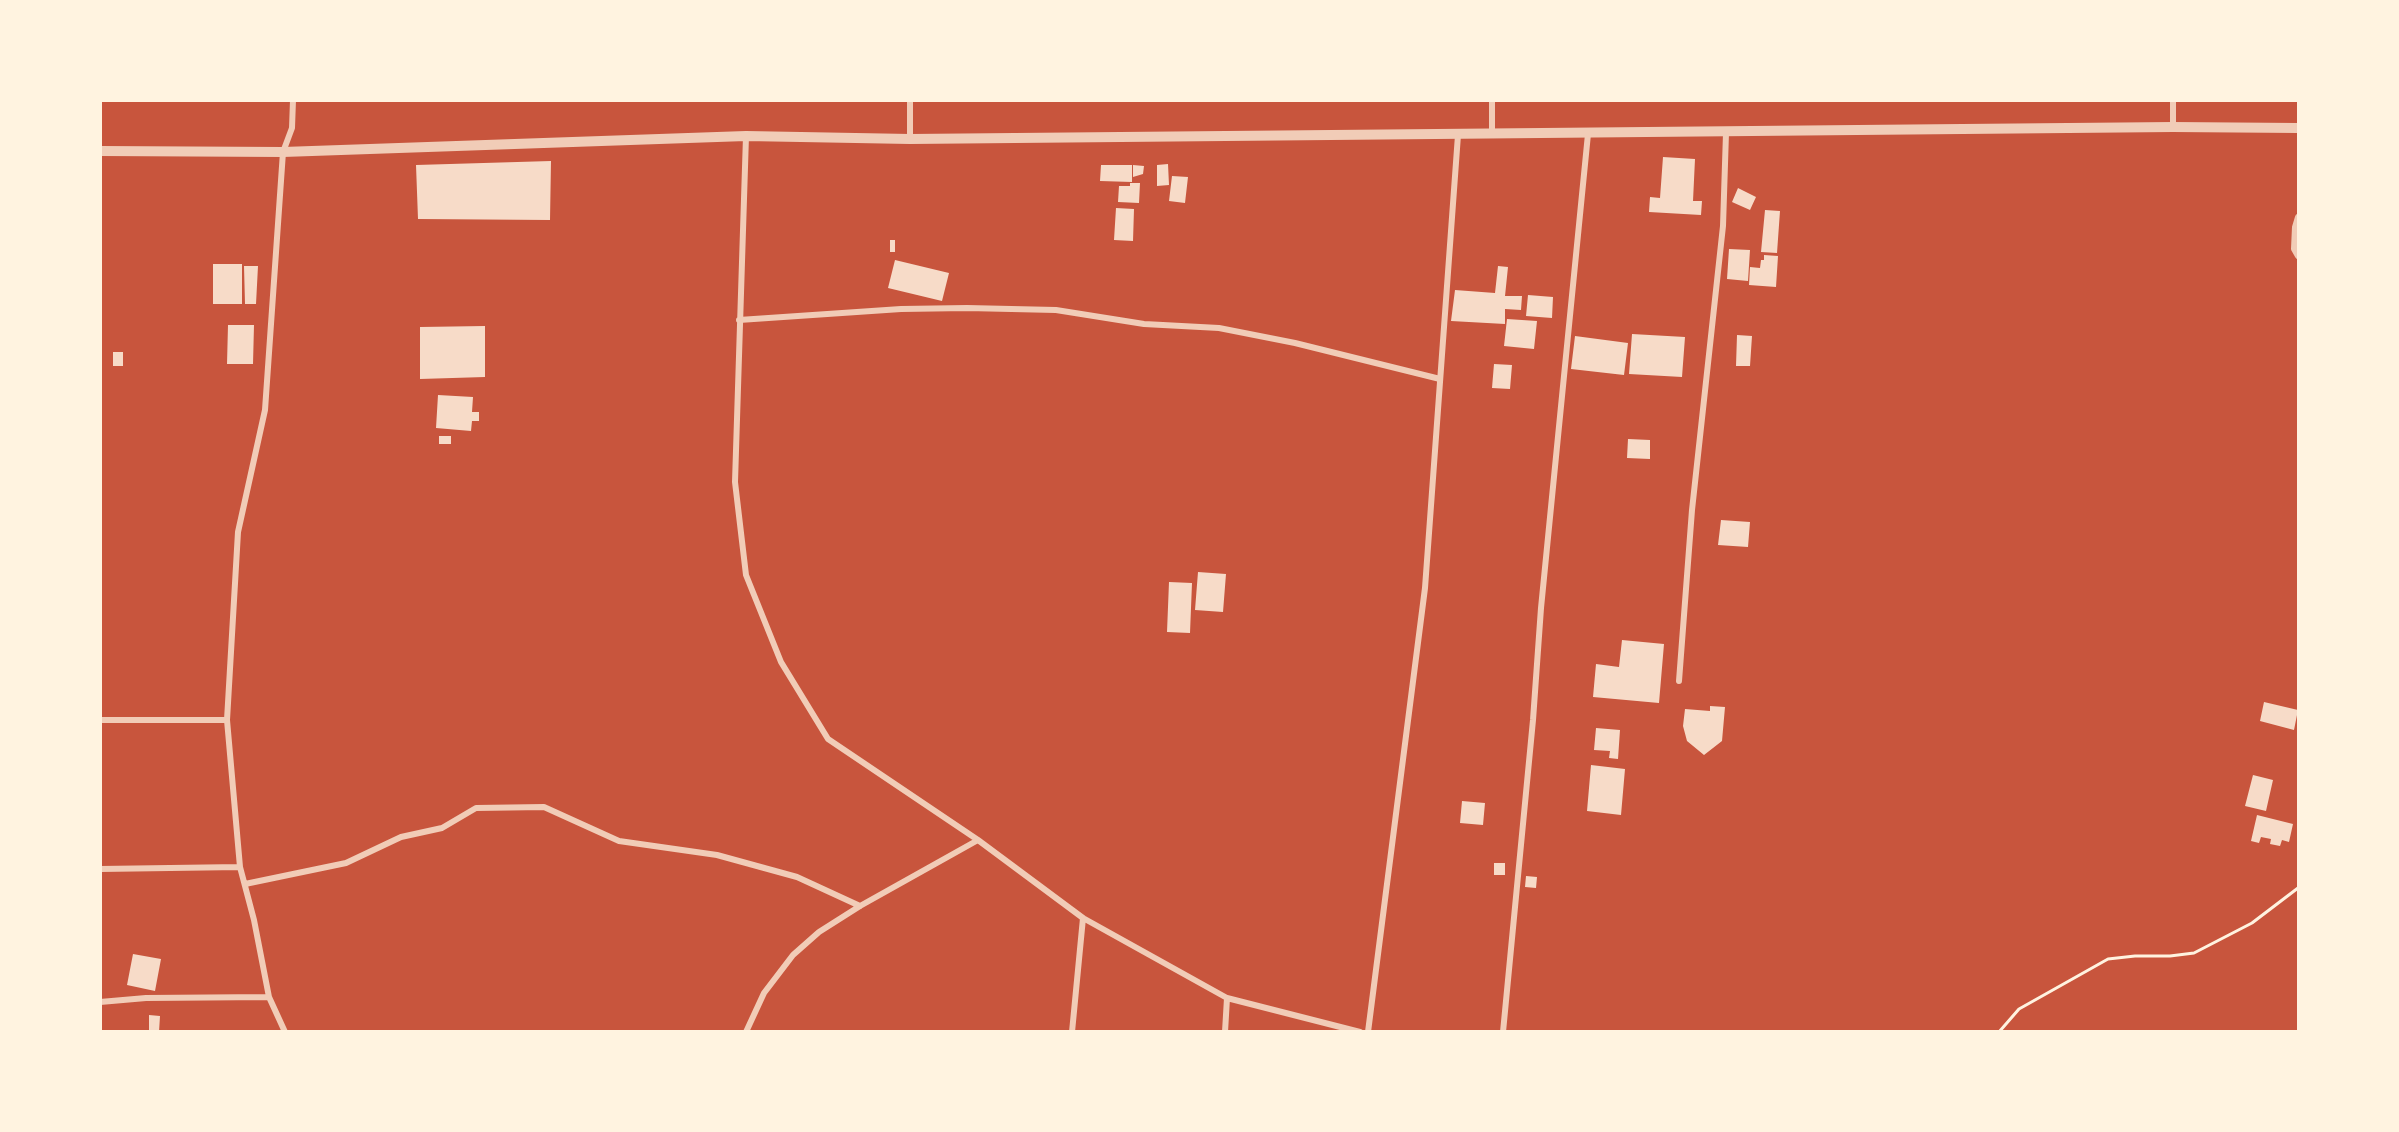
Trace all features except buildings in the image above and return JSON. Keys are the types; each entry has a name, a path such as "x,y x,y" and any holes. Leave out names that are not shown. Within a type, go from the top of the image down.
{"street":[{"path":"285,1032 269,997 240,867 227,720 238,532 266,400 282,152 292,128 293,100"},
{"path":"910,100 910,140"},
{"path":"1492,100 1492,135"},
{"path":"2173,100 2173,128"},
{"path":"100,151 282,152 746,136 910,140 2298,128"},
{"path":"1680,681 1692,510 1723,226 1726,133"},
{"path":"1503,1032 1533,720 1541,608 1588,134"},
{"path":"1368,1032 1425,588 1458,135"},
{"path":"746,136 735,482 746,575 781,662 828,739 978,840 1083,918 1227,998 1360,1032"},
{"path":"2298,218 2295,227 2294,249 2298,256"},
{"path":"740,320 901,309 1056,310 1144,324 1219,328 1295,343 1440,379"},
{"path":"100,720 227,720"},
{"path":"245,884 340,865 397,839 442,828 476,808 544,807 619,841 717,855 797,877 860,906"},
{"path":"746,1032 764,993 793,955 819,932 860,906 978,840"},
{"path":"100,869 240,867"},
{"path":"1072,1032 1083,918"},
{"path":"100,1002 146,998 269,997"},
{"path":"1225,1032 1227,998"}],"path":[{"path":"1999,1032 2019,1009 2108,959 2194,953 2252,923 2298,888"}]}
